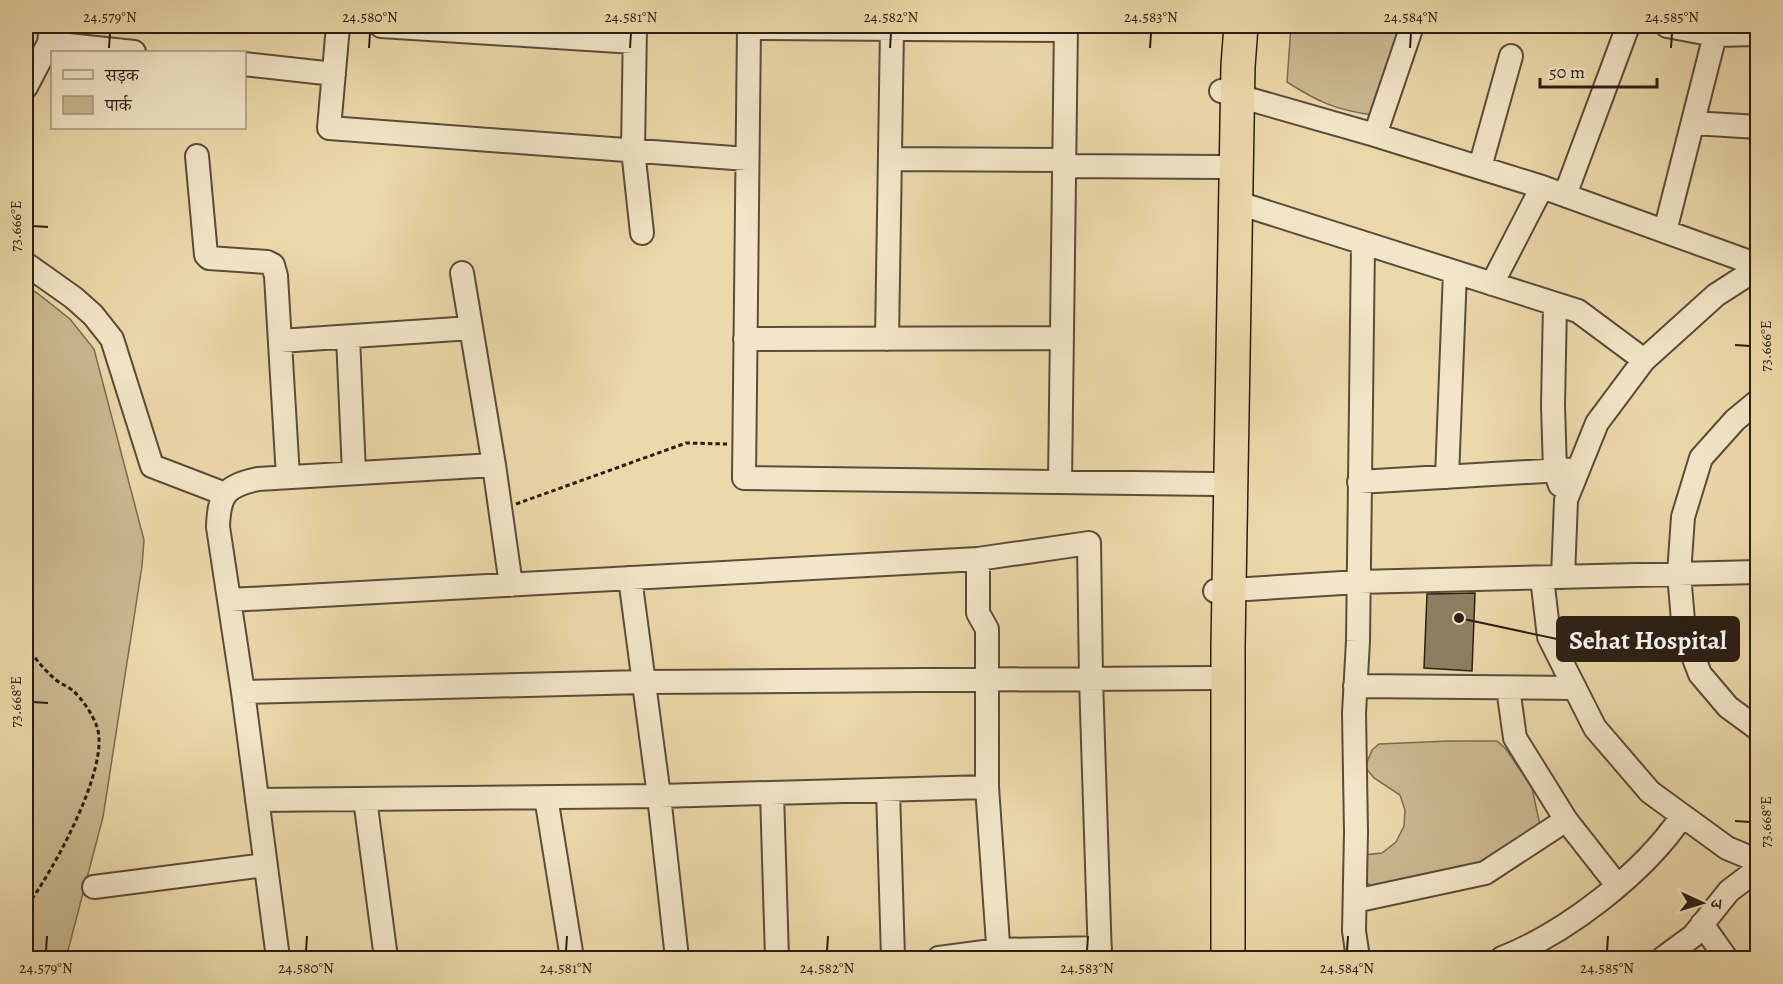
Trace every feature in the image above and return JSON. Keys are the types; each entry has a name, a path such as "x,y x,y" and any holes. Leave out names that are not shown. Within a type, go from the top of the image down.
{"highway":[{"path":"1212,958 1212,678 1222,591 1235,202 1224,26"},
{"path":"1228,958 1228,646 1215,484 1220,167 1229,93 1241,26"}],"street":[{"path":"338,26 329,128 747,159"},
{"path":"381,26 634,34 633,150 642,233"},
{"path":"1374,135 1412,26"},
{"path":"1564,195 1628,26"},
{"path":"1667,26 1715,35 1758,34"},
{"path":"1060,482 1066,28 749,27 744,478 1215,484"},
{"path":"887,339 892,29"},
{"path":"26,87 50,34 130,51"},
{"path":"1665,231 1715,35"},
{"path":"1479,168 1511,56"},
{"path":"246,64 334,74"},
{"path":"1229,93 1542,187 1758,266"},
{"path":"1693,123 1758,127"},
{"path":"197,156 206,255 217,260 267,262 273,265 276,276 288,477"},
{"path":"890,159 1220,167"},
{"path":"1492,284 1542,187"},
{"path":"1235,202 1578,311 1644,360"},
{"path":"1358,958 1354,931 1356,832 1354,713 1358,641 1363,243"},
{"path":"26,264 74,298 93,315 112,339 152,466 225,494"},
{"path":"1758,266 1716,295 1644,360 1597,423 1566,500 1552,578 1549,637 1595,728 1650,792 1727,848 1758,861"},
{"path":"1447,477 1455,272"},
{"path":"462,273 494,465 511,585"},
{"path":"1555,304 1553,405 1555,471 1566,500"},
{"path":"280,341 471,328"},
{"path":"348,337 354,473"},
{"path":"745,339 1062,338"},
{"path":"1758,401 1735,420 1701,458 1683,517 1679,574 1684,632 1700,674 1728,706 1758,729"},
{"path":"278,958 243,692 218,527 219,507 225,494 239,483 288,477 494,465"},
{"path":"1359,482 1578,470"},
{"path":"230,600 978,559 1089,543 1100,953 999,954 939,958"},
{"path":"978,559 978,613 987,628 987,787 999,954"},
{"path":"1222,591 1358,582 1758,572"},
{"path":"630,578 659,796 677,958"},
{"path":"243,692 643,682 1212,678"},
{"path":"1355,686 1575,688"},
{"path":"1508,688 1515,738 1566,820 1617,885"},
{"path":"257,800 659,796 987,787"},
{"path":"888,790 893,958"},
{"path":"772,793 777,958"},
{"path":"546,797 572,958"},
{"path":"365,799 386,958"},
{"path":"1502,958 1524,950 1561,928 1617,885 1640,865 1672,831 1682,816"},
{"path":"1355,901 1485,873 1566,820"},
{"path":"94,887 265,865"},
{"path":"1663,958 1693,936 1729,891 1758,869"},
{"path":"1702,924 1726,958"}],"path":[{"path":"500,510 686,443 744,445"},
{"path":"26,646 57,682 71,689 80,699 98,729 99,747 87,793 75,822 58,856 26,907"}],"green space":[{"path":"1291,26 1403,26 1373,115 1348,111 1328,104 1287,82"},
{"path":"26,287 70,319 94,349 144,540 142,566 103,817 66,958 26,958"},
{"path":"1497,741 1506,749 1532,788 1540,825 1492,865 1377,887 1368,884 1363,869 1364,855 1382,853 1396,842 1404,826 1405,810 1400,795 1374,778 1365,767 1372,750 1379,744"}],"building":[{"path":"1475,593 1472,671 1424,668 1427,594"}],"place":[{"name":"Sehat Hospital","path":"1459,618"}]}
